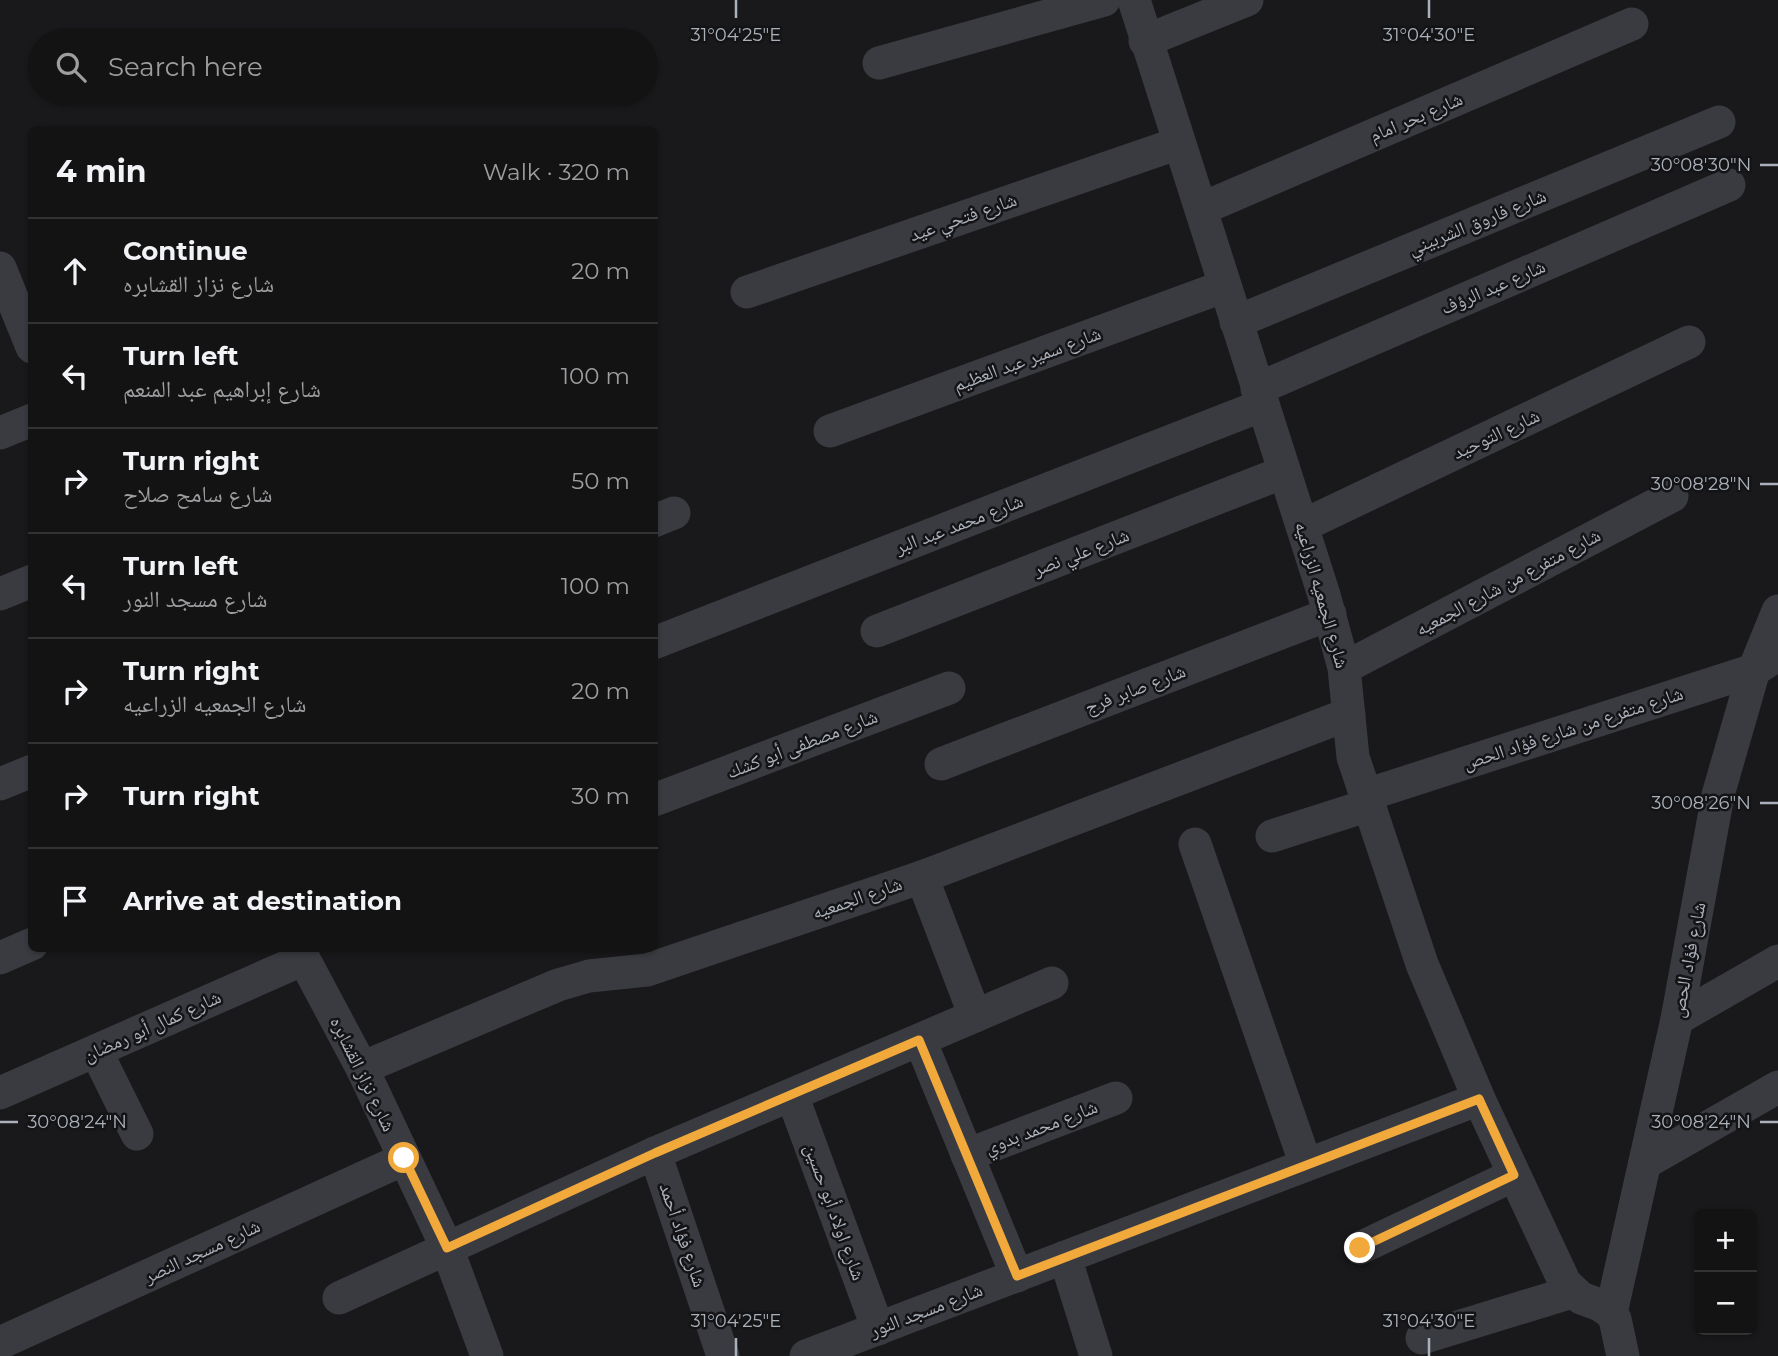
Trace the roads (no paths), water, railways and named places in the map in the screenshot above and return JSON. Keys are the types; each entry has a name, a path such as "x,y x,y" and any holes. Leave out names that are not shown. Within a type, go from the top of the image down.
{"street":[{"path":"879,63 1104,0"},
{"name":"شارع الجمعيه الزراعيه","path":"1134,0 1330,614 1344,667 1353,757 1422,964 1479,1099 1565,1283 1572,1292"},
{"path":"1145,41 1247,0"},
{"name":"شارع بحر امام","path":"1200,209 1632,24"},
{"name":"شارع فاروق الشربيني","path":"1236,322 1719,122"},
{"name":"شارع فتحي عيد","path":"747,292 1179,143"},
{"name":"شارع عبد الرؤف","path":"1260,397 1729,185"},
{"path":"0,268 28,337"},
{"name":"شارع سمير عبد العظيم","path":"830,431 1225,286"},
{"name":"شارع التوحيد","path":"1302,526 1689,342"},
{"name":"شارع محمد عبد البر","path":"658,641 1260,397"},
{"path":"0,433 28,422"},
{"name":"شارع علي نصر","path":"877,631 1284,472"},
{"name":"شارع متفرع من شارع الجمعيه","path":"1344,667 1672,496"},
{"path":"0,594 28,583"},
{"name":"شارع فؤاد الحص","path":"1611,1313 1677,1019 1718,795 1766,662 1778,611"},
{"name":"شارع صابر فرج","path":"941,764 1330,614"},
{"name":"شارع متفرع من شارع فؤاد الحص","path":"1272,836 1367,800 1766,662"},
{"name":"شارع مصطفى أبو كشك","path":"658,798 950,688"},
{"name":"شارع الجمعيه","path":"362,1068 558,985 589,976 647,970 922,877 1349,714"},
{"path":"0,784 28,773"},
{"path":"1195,844 1306,1166"},
{"path":"922,877 975,1016"},
{"path":"0,958 28,946"},
{"name":"شارع نزاز القشابره","path":"301,954 362,1068 447,1248 488,1356"},
{"name":"شارع كمال أبو رمضان","path":"0,1093 96,1051 301,954"},
{"path":"1677,1019 1778,961"},
{"path":"339,1298 655,1153 1052,983"},
{"path":"919,1040 1017,1276"},
{"path":"96,1051 137,1134"},
{"path":"1645,1163 1778,1087"},
{"name":"شارع اولاد أبو حسين","path":"792,1095 878,1329"},
{"name":"شارع محمد بدوي","path":"967,1155 1116,1098"},
{"name":"شارع مسجد النور","path":"806,1356 1479,1099"},
{"name":"شارع فؤاد أحمد","path":"655,1153 723,1356"},
{"name":"شارع مسجد النصر","path":"0,1343 404,1158"},
{"path":"1360,1248 1514,1175"},
{"path":"1065,1257 1096,1356"},
{"path":"1422,1338 1572,1292 1611,1313 1615,1319 1623,1356"}]}
